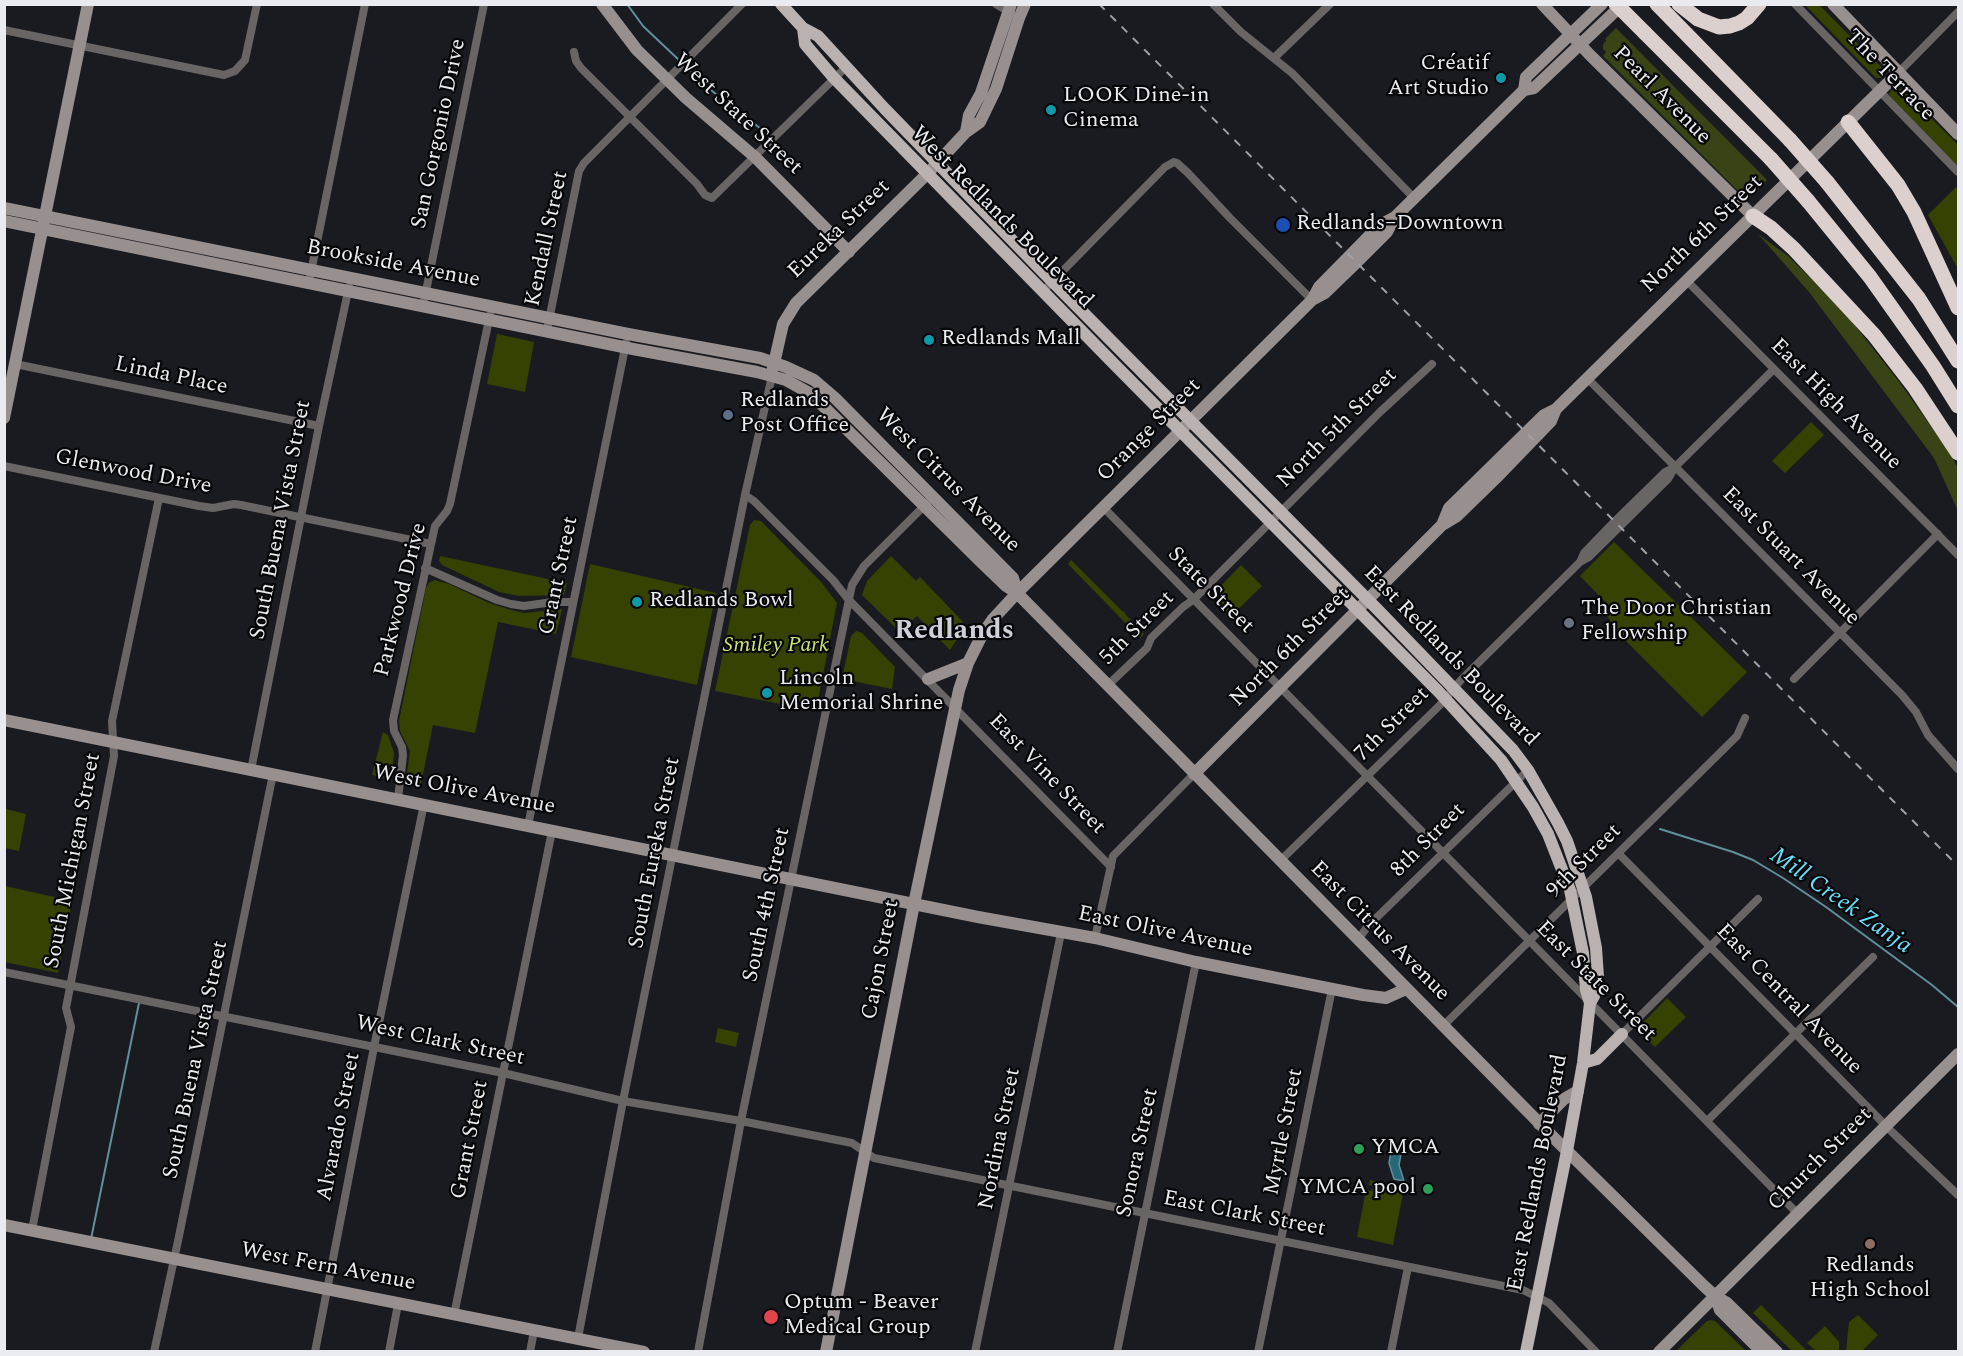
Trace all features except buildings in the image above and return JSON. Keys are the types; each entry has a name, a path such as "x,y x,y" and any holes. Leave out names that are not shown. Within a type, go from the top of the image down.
{"highway":[{"path":"1616,4 1771,159 1808,201 1870,277 1959,406"},
{"path":"1680,5 1698,19 1719,27 1739,23 1755,11 1759,4"},
{"path":"1662,10 1790,140 1827,182 1919,299 1959,361"},
{"path":"1848,122 1898,185 1914,212 1959,308"},
{"path":"1753,216 1771,228 1794,249 1874,335 1915,388 1959,453"}],"main road":[{"path":"4,418 88,4"},
{"name":"West State Street","path":"602,4 637,50 755,157 849,252"},
{"name":"West Redlands Boulevard","path":"781,4 802,28 818,36 938,164 1190,422"},
{"name":"Eureka Street","path":"772,375 780,333 787,315 804,295 938,164 966,132 969,116 981,93 1013,12 1025,4"},
{"name":"Pearl Avenue","path":"1542,4 1580,45 1753,216"},
{"name":"Orange Street","path":"1524,90 1526,77 1602,4"},
{"name":"Orange Street","path":"1017,593 1312,300 1319,286 1380,225 1395,217 1524,90 1534,88 1623,4"},
{"path":"1833,4 1959,134"},
{"name":"West Redlands Boulevard","path":"802,28 805,44 834,78 1181,431"},
{"name":"North 6th Street","path":"1194,774 1442,525 1457,516 1534,440 1551,421 1556,409 1587,378 1899,72"},
{"name":"Brookside Avenue","path":"4,208 44,222 310,276 351,278 774,362"},
{"name":"Brookside Avenue","path":"4,220 44,222"},
{"name":"Brookside Avenue","path":"310,276 348,291 772,375"},
{"name":"West Citrus Avenue","path":"774,362 801,373 826,390 1006,586 1017,593"},
{"name":"West Citrus Avenue","path":"772,375 798,386 824,405 929,502"},
{"name":"East Redlands Boulevard","path":"1190,422 1358,611 1445,698 1516,780 1548,834 1573,900 1583,953 1586,990 1590,1003"},
{"name":"East Redlands Boulevard","path":"1181,431 1368,600 1499,734 1528,770 1567,842 1592,917 1598,977 1590,1003 1583,1063 1567,1151 1526,1352"},
{"name":"Cajon Street","path":"826,1352 914,904 956,707 968,663 982,636 993,619 1017,593"},
{"name":"East Citrus Avenue","path":"1017,593 1539,1124 1715,1296 1727,1303 1778,1352"},
{"path":"928,679 968,663"},
{"name":"West Olive Avenue","path":"4,720 914,904"},
{"name":"East Olive Avenue","path":"914,904 1095,938 1196,962 1380,998 1391,997 1406,989"},
{"path":"1583,1063 1597,1059 1622,1034"},
{"name":"Church Street","path":"1659,1352 1959,1054"},
{"path":"1539,1124 1564,1099 1578,1091"},
{"name":"West Fern Avenue","path":"4,1225 644,1352"},
{"name":"East Citrus Avenue","path":"1715,1296 1720,1310 1762,1352"}],"street":[{"path":"4,30 220,75 235,71 245,60 257,4"},
{"path":"310,276 365,4"},
{"name":"San Gorgonio Drive","path":"423,306 484,4"},
{"name":"Kendall Street","path":"547,330 579,171 584,163 742,4"},
{"path":"996,4 1013,12"},
{"path":"1213,4 1241,32 1292,73 1414,198"},
{"path":"1274,58 1330,4"},
{"name":"The Terrace","path":"1795,4 1959,172"},
{"path":"1899,72 1959,12"},
{"path":"574,52 581,68 697,184 705,195 714,197 846,67"},
{"path":"1043,291 1168,163 1178,163 1312,300"},
{"name":"South Buena Vista Street","path":"250,770 351,278"},
{"name":"East High Avenue","path":"1686,280 1959,555"},
{"name":"Parkwood Drive","path":"398,799 403,755 402,747 394,731 393,720 435,526 450,504 492,306"},
{"name":"Grant Street","path":"528,826 628,334"},
{"name":"Linda Place","path":"15,364 319,426"},
{"name":"North 5th Street","path":"1275,517 1388,404 1432,364"},
{"name":"7th Street","path":"1280,861 1368,776 1580,562 1589,557 1644,503 1668,479 1675,466 1774,369"},
{"name":"South Eureka Street","path":"578,1338 623,1101 772,375"},
{"name":"East Stuart Avenue","path":"1587,378 1910,703 1928,735 1959,769"},
{"name":"Glenwood Drive","path":"4,466 213,508 241,505 431,544"},
{"name":"East Vine Street","path":"746,495 838,586 848,599 1111,867"},
{"name":"South Michigan Street","path":"32,1230 71,1027 66,1008 69,984 111,768 114,742 112,721 159,498"},
{"name":"South 4th Street","path":"698,1352 741,1121 848,599 852,585 864,566 929,502"},
{"name":"State Street","path":"1103,507 1368,776"},
{"name":"5th Street","path":"1107,686 1147,648 1151,638 1193,600 1275,517"},
{"path":"1794,679 1938,534"},
{"path":"425,568 511,604 524,606 573,602"},
{"name":"9th Street","path":"1443,1026 1737,736 1745,718"},
{"name":"8th Street","path":"1358,940 1367,927 1528,770"},
{"name":"South Buena Vista Street","path":"154,1352 175,1259 273,774"},
{"path":"1095,938 1115,853 1194,774"},
{"name":"East State Street","path":"1368,776 1797,1213"},
{"name":"Alvarado Street","path":"315,1352 424,804"},
{"name":"Grant Street","path":"454,1315 552,831"},
{"name":"East Central Avenue","path":"1619,854 1886,1125 1959,1195"},
{"path":"1622,1034 1758,899"},
{"name":"Nordina Street","path":"975,1352 1061,933"},
{"path":"1707,1121 1873,957"},
{"name":"Sonora Street","path":"1117,1352 1196,962"},
{"name":"West Clark Street","path":"4,972 503,1073 623,1101 852,1143 865,1152"},
{"name":"Myrtle Street","path":"1258,1352 1332,989"},
{"name":"East Clark Street","path":"865,1152 874,1158 1523,1290 1549,1303 1596,1352"},
{"path":"1391,1352 1408,1267"},
{"path":"389,1352 398,1304"},
{"path":"530,1352 534,1331"}],"green space":[{"path":"1805,5 1819,5 1884,70 1882,78 1876,78"},
{"path":"1616,28 1767,180 1751,196 1745,198 1603,56 1606,52 1603,49 1605,39"},
{"path":"1893,89 1905,92 1958,145 1958,167 1889,95"},
{"path":"1956,187 1958,190 1958,269 1928,215"},
{"path":"1758,234 1788,256 1842,309 1900,383 1948,450 1958,468 1958,511 1934,458 1809,292"},
{"path":"497,334 534,342 525,392 487,384"},
{"path":"1811,422 1824,435 1785,473 1772,461"},
{"name":"Smiley Park","path":"754,520 761,521 822,583 837,603 816,711 715,691 750,525"},
{"path":"1614,542 1747,672 1702,717 1608,623 1610,620 1607,616 1614,611 1580,576"},
{"path":"440,556 567,583 564,595 519,596 499,592 442,565 439,561"},
{"name":"Smiley Park","path":"891,556 916,581 920,577 966,625 950,650 917,616 900,632 862,595 867,581"},
{"path":"1071,560 1124,611 1144,634 1140,638 1068,564"},
{"name":"Smiley Park","path":"590,564 716,593 697,685 571,657"},
{"path":"1241,565 1262,586 1231,616 1211,596"},
{"path":"434,580 449,584 489,603 524,613 562,609 556,634 498,622 475,733 433,725 421,784 406,781 410,751 400,731 399,721 426,588"},
{"path":"856,631 862,633 895,667 892,689 842,679 851,636"},
{"path":"383,732 388,735 394,753 392,776 389,779 372,775"},
{"path":"6,809 26,814 19,851 5,848"},
{"path":"5,886 72,901 58,973 5,962"},
{"path":"1667,998 1686,1017 1655,1047 1637,1029"},
{"path":"718,1028 739,1033 736,1047 715,1042"},
{"path":"1370,1180 1404,1188 1393,1245 1357,1237 1366,1190 1372,1191 1373,1186 1369,1185"},
{"path":"1761,1305 1807,1351 1792,1351 1753,1313"},
{"path":"1858,1315 1878,1335 1862,1351 1846,1351 1849,1322"},
{"path":"1707,1321 1715,1321 1746,1351 1676,1351"},
{"path":"1825,1326 1839,1342 1839,1351 1816,1351 1807,1343"}],"water":[{"path":"1391,1152 1401,1154 1399,1165 1404,1181 1394,1179 1389,1163"}],"waterway":[{"name":"Mill Creek Zanja","path":"627,4 643,26 680,61"},
{"name":"Mill Creek Zanja","path":"684,65 712,91 765,132"},
{"name":"Mill Creek Zanja","path":"1660,829 1753,860 1826,907 1932,985 1958,1007"},
{"path":"91,1239 139,1003"}],"railway":[{"path":"1099,4 1958,866"}],"place":[{"name":"Créatif Art Studio","path":"1501,78"},
{"name":"LOOK Dine-in Cinema","path":"1051,110"},
{"name":"Redlands–Downtown","path":"1283,225"},
{"name":"Redlands Mall","path":"929,340"},
{"name":"Redlands Post Office","path":"728,415"},
{"name":"Redlands Bowl","path":"637,602"},
{"name":"The Door Christian Fellowship","path":"1569,623"},
{"name":"Lincoln Memorial Shrine","path":"767,693"},
{"name":"YMCA","path":"1359,1149"},
{"name":"YMCA pool","path":"1428,1189"},
{"name":"Redlands High School","path":"1870,1244"},
{"name":"Optum - Beaver Medical Group","path":"771,1317"}],"district":[{"name":"Redlands","path":"954,633"}]}
